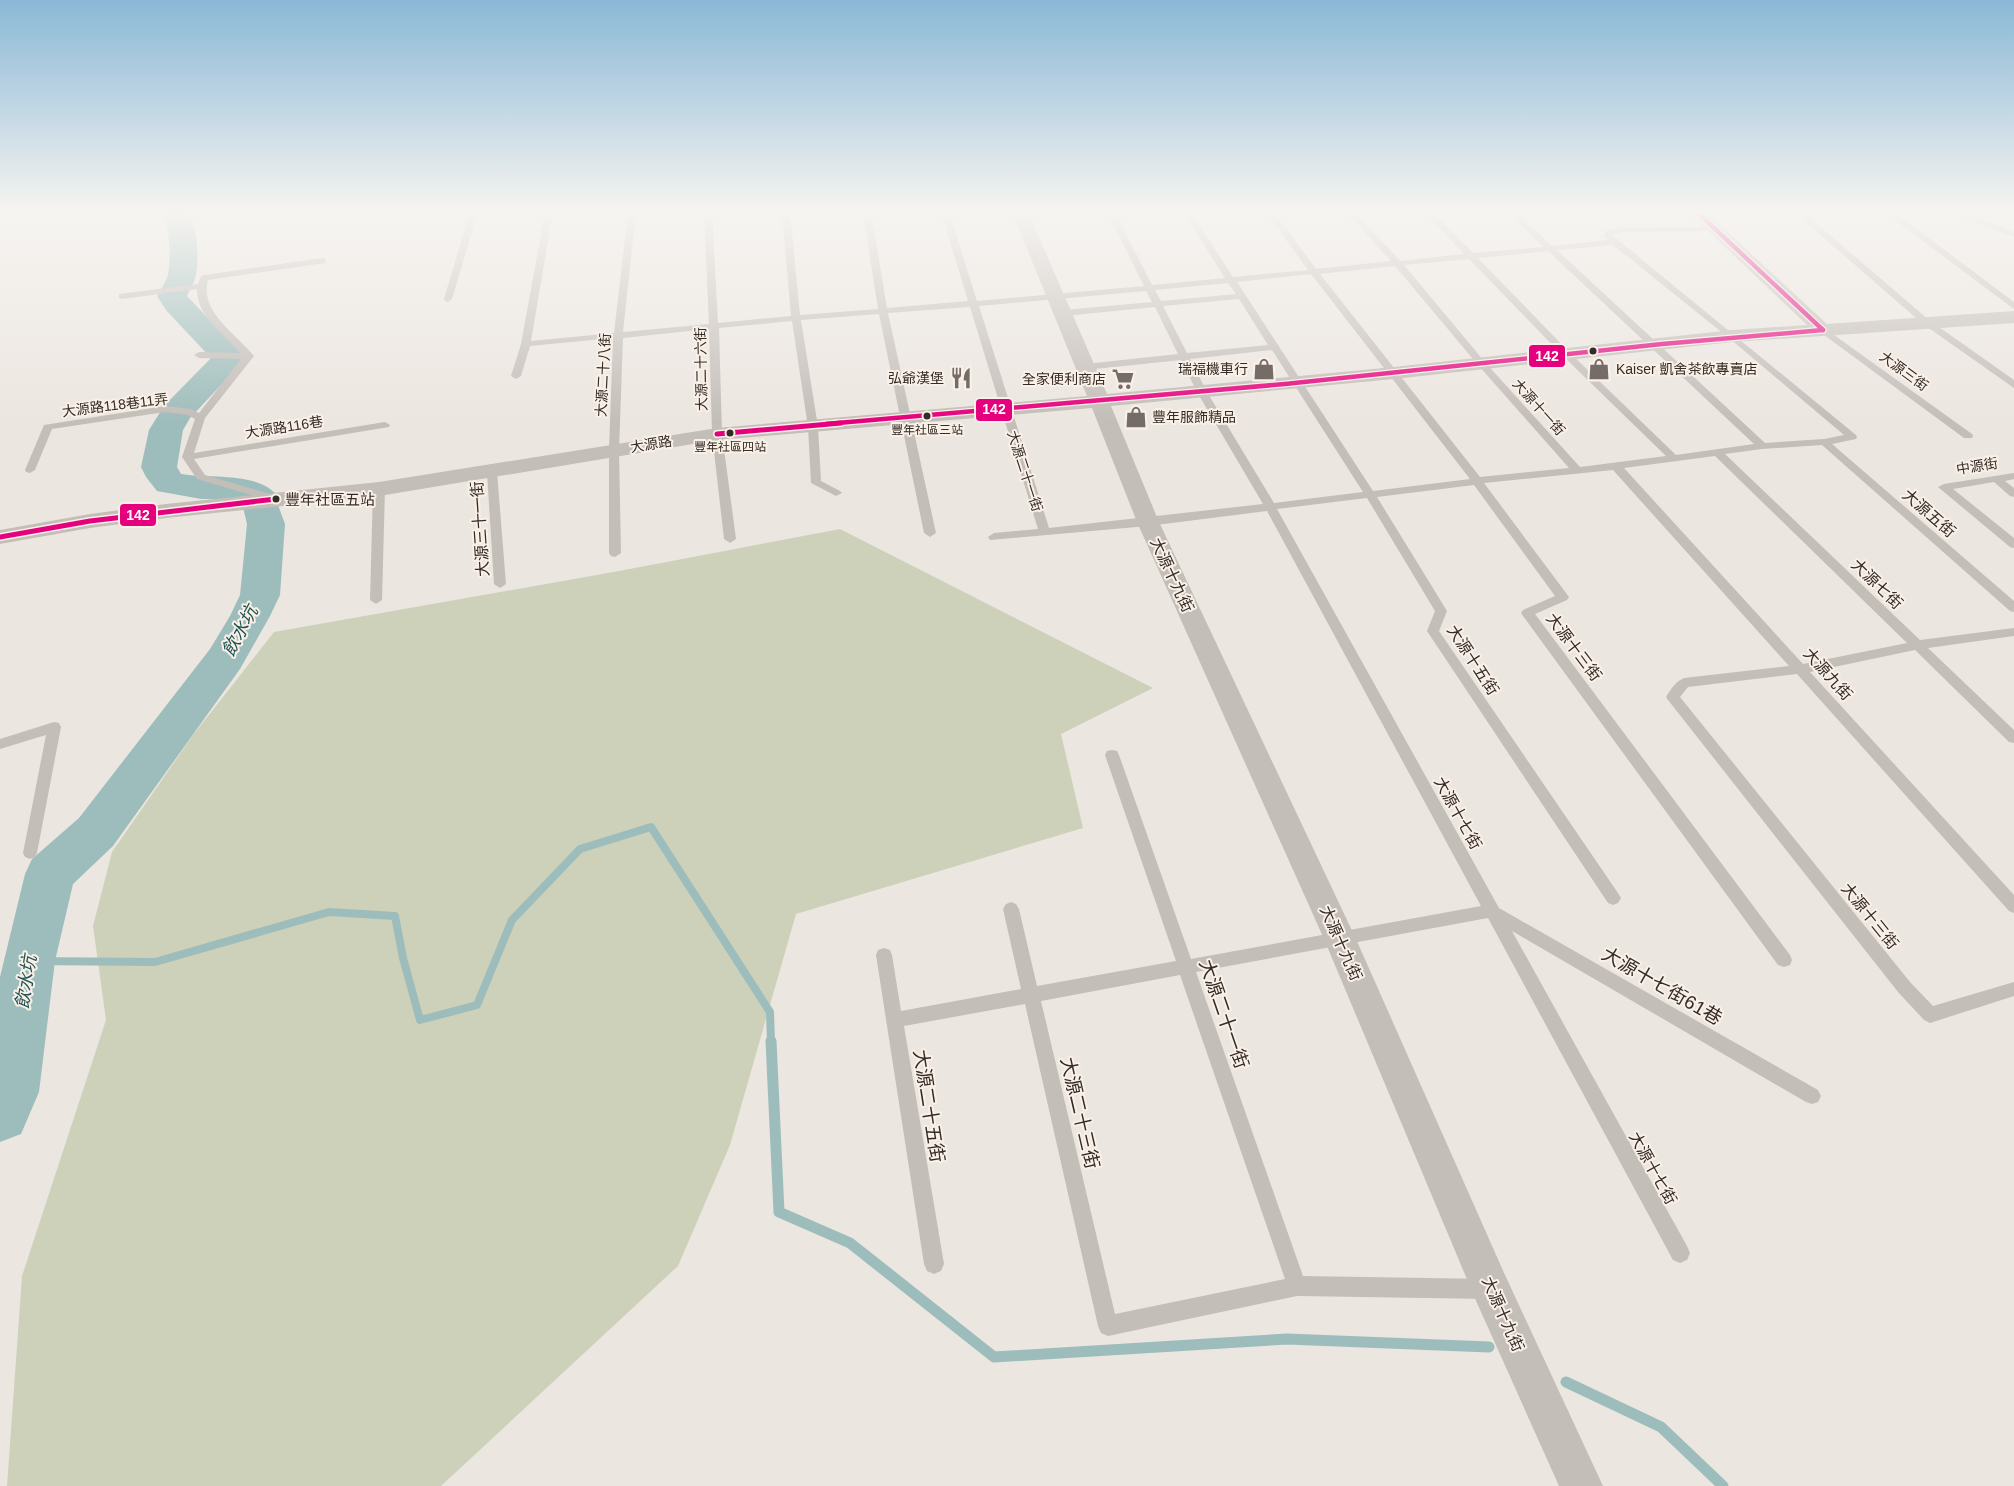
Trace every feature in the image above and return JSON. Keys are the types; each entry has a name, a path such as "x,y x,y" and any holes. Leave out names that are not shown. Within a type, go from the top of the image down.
{"street":[{"name":"大源十九街","path":"1050,281 1100,400 1148,522 1340,939 1491,1288 1581,1486"},
{"path":"1771,281 1824,330"},
{"name":"大源路","path":"0,537 90,521 379,489 717,434 907,419 1296,383 1732,336 2014,317"}],"lane":[{"path":"122,296 191,286 207,281"},
{"path":"448,299 453,281"},
{"path":"516,376 526,344 537,281"},
{"name":"大源二十八街","path":"615,553 614,450 618,336 624,281"},
{"name":"大源二十六街","path":"712,281 717,434 730,539"},
{"path":"793,281 796,318 813,427 816,483 836,493"},
{"path":"879,281 930,533"},
{"name":"大源二十一街","path":"968,281 1005,409 1045,532"},
{"name":"大源十七街","path":"1145,281 1202,392 1270,506 1680,1253"},
{"path":"1060,305 1148,287 1214,281"},
{"name":"大源十五街","path":"1231,281 1370,494 1441,612 1433,631 1613,898"},
{"name":"大源十三街","path":"1321,281 1478,481 1563,597 1527,612 1784,960"},
{"name":"大源十一街","path":"1413,281 1481,363 1577,470"},
{"path":"1496,281 1565,353 1674,458"},
{"path":"1585,281 1762,446"},
{"path":"994,537 1148,522 1478,481 1616,466 1762,446 1824,442 1852,437 1732,336 1663,281"},
{"path":"1879,281 1926,322 2014,385"},
{"path":"1981,281 2014,306"},
{"path":"203,282 202,298 216,320 249,356"},
{"path":"526,344 796,318 975,304 1158,303 1241,296"},
{"name":"大源三街","path":"1824,330 1968,436"},
{"path":"1086,366 1274,347"},
{"path":"199,355 249,356"},
{"path":"249,356 196,415 188,457 201,477 276,499"},
{"name":"大源路118巷11弄","path":"30,470 48,427 165,409 196,415"},
{"name":"大源路116巷","path":"188,457 385,425"},
{"name":"大源五街","path":"1824,442 2014,608"},
{"name":"大源七街","path":"1718,453 2014,738"},
{"name":"大源九街","path":"1616,466 2014,906"},
{"name":"大源三十一街","path":"492,472 500,584"},
{"name":"中源街","path":"2014,476 1944,487 2014,544"},
{"path":"1995,478 2014,494"},
{"path":"376,600 379,489"},
{"name":"大源十三街","path":"2014,632 1917,645 1800,669 1684,683 1673,698 1904,987 1930,1015 2014,989"},
{"path":"0,744 54,727 30,853"},
{"name":"大源二十一街","path":"1112,755 1297,1286"},
{"name":"大源二十三街","path":"1011,909 1108,1326 1297,1286"},
{"path":"894,1020 1491,910"},
{"name":"大源十七街61巷","path":"1491,910 1812,1096"},
{"name":"大源二十五街","path":"884,955 934,1264"},
{"path":"1297,1286 1491,1288"}],"green space":[{"path":"840,529 1153,688 1061,734 1083,828 796,914 730,1145 678,1266 441,1486 7,1486 22,1276 106,1020 93,926 112,852 193,735 274,632 619,571"}],"waterway":[{"name":"飲水坑","path":"0,1114 10,1092 29,961 50,874 96,832 225,659 260,595 266,524 260,505 261,498 237,488 201,488 170,483 164,477 159,467 166,430 176,413 227,360 227,355 176,304 172,296 179,281"},
{"path":"29,961 155,962 329,912 395,916 403,958 420,1020 477,1005 512,920 580,849 651,827 770,1012 771,1042"},
{"path":"771,1041 779,1212 850,1243 994,1357 1287,1339 1489,1347"},
{"path":"1566,1382 1661,1427 1723,1486"}],"transit line":[{"name":"142","path":"1771,281 1823,330"},
{"name":"142","path":"717,434 1285,384 1662,344 1823,330"},
{"name":"142","path":"0,537 90,521 276,499"}],"place":[{"name":"瑞福機車行","path":"1264,369"},
{"name":"Kaiser 凱舍茶飲專賣店","path":"1599,369"},
{"name":"弘爺漢堡","path":"961,378"},
{"name":"全家便利商店","path":"1123,379"},
{"name":"豐年社區三站","path":"927,416"},
{"name":"豐年服飾精品","path":"1136,417"},
{"name":"豐年社區四站","path":"730,433"},
{"name":"豐年社區五站","path":"276,499"}]}
